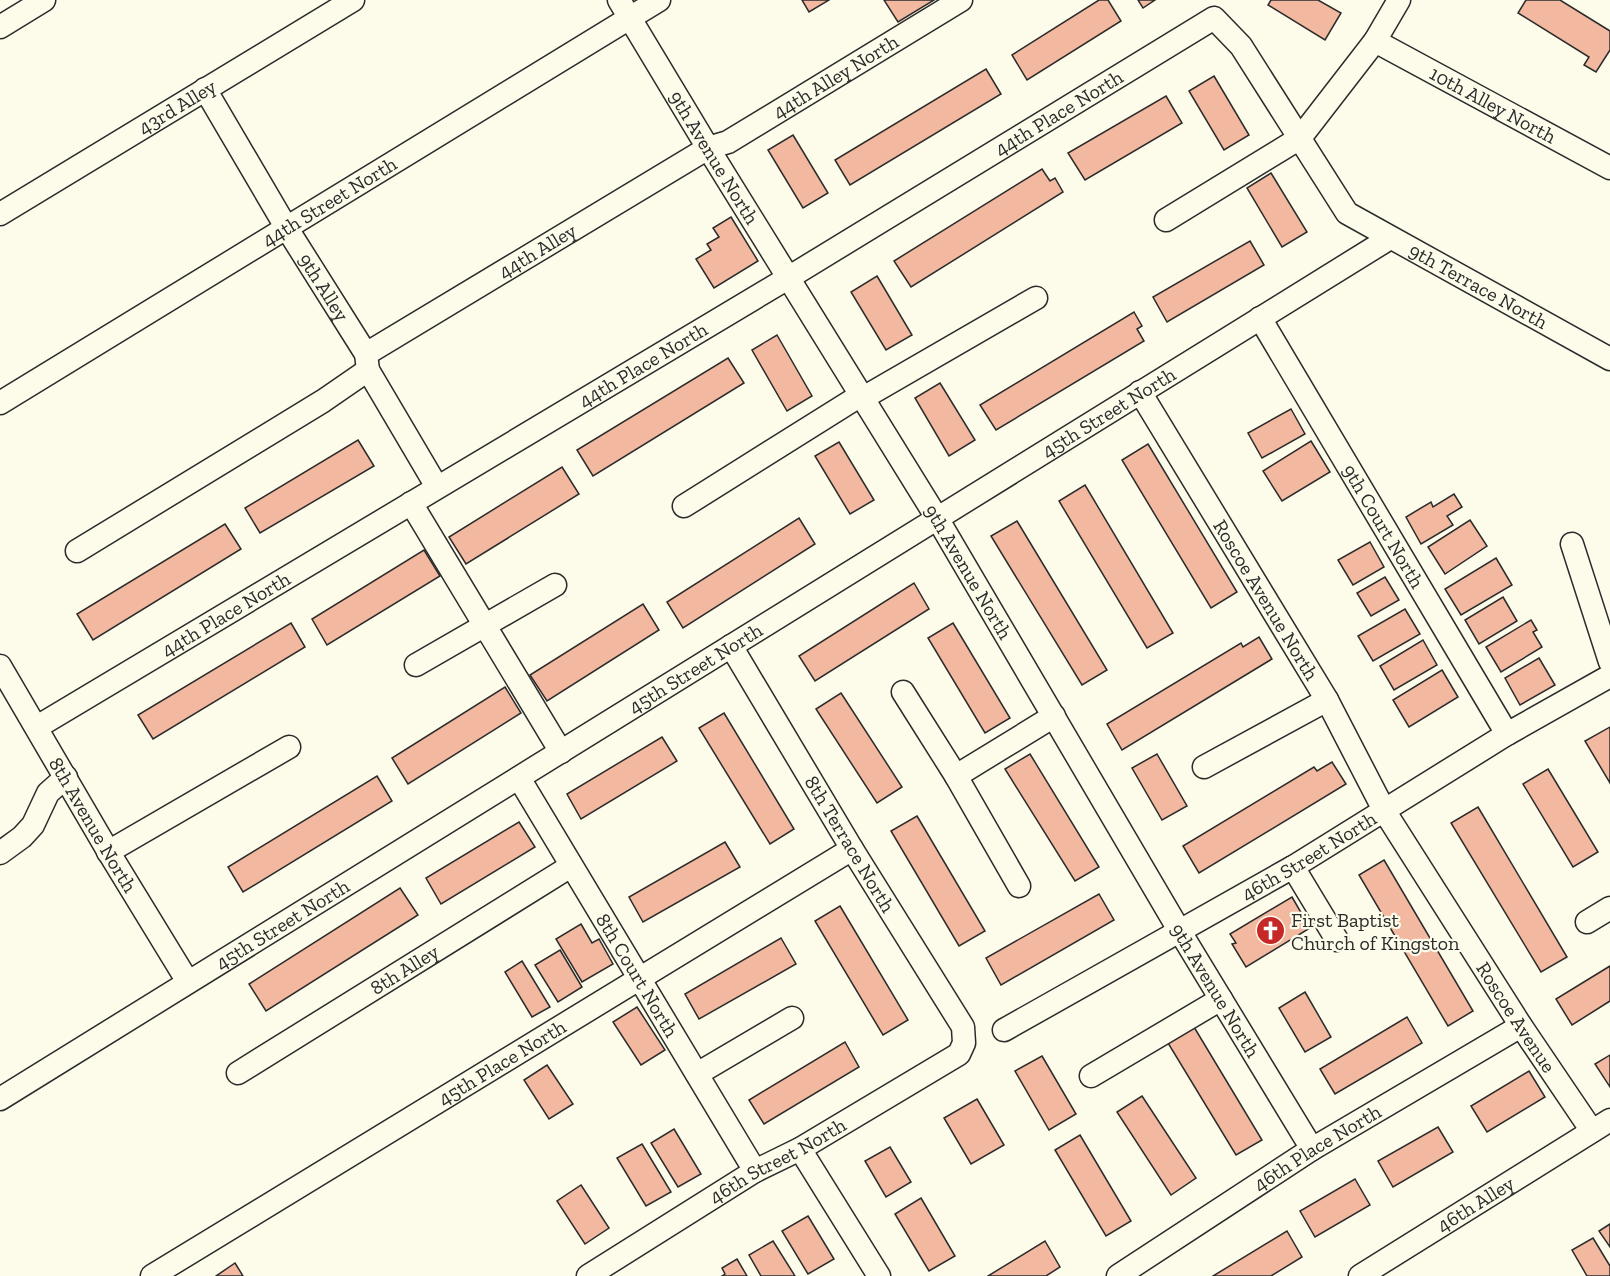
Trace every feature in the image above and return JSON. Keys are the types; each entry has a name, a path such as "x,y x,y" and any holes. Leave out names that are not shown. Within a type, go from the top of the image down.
{"street":[{"path":"0,27 44,0"},
{"name":"43rd Alley","path":"0,214 353,0"},
{"name":"44th Street North","path":"0,403 286,226 624,9 659,0"},
{"name":"44th Alley North","path":"708,148 728,142 961,0"},
{"path":"1166,220 1300,138 1375,41 1399,0"},
{"name":"9th Avenue North","path":"624,9 937,518 1179,930 1312,1149"},
{"name":"44th Place North","path":"37,727 788,278 1214,18 1241,46 1300,138"},
{"name":"10th Alley North","path":"1375,41 1610,168"},
{"name":"9th Alley","path":"206,88 367,362 437,487"},
{"name":"9th Terrace North","path":"1300,138 1347,213 1610,359"},
{"name":"44th Alley","path":"76,551 323,401 367,362 708,148"},
{"name":"45th Street North","path":"0,1099 1390,238"},
{"path":"684,506 862,397 1036,298"},
{"name":"9th Court North","path":"1260,318 1507,734"},
{"name":"Roscoe Avenue North","path":"1140,392 1327,700 1385,812"},
{"path":"411,503 561,752"},
{"path":"1572,544 1610,662"},
{"path":"416,665 555,585"},
{"name":"8th Terrace North","path":"731,646 852,849 963,1027 964,1043"},
{"name":"8th Avenue North","path":"0,666 108,852 188,982"},
{"name":"46th Street North","path":"1004,1030 1293,867 1385,812 1507,734 1610,676"},
{"path":"903,692 956,776 1019,886"},
{"path":"1204,767 1327,700"},
{"path":"956,776 1054,716"},
{"path":"108,852 289,747"},
{"path":"0,853 22,837 33,825 48,793 66,777"},
{"name":"8th Court North","path":"519,777 755,1171"},
{"name":"Roscoe Avenue","path":"1385,812 1521,1026 1601,1126"},
{"name":"45th Place North","path":"152,1276 852,849"},
{"name":"8th Alley","path":"238,1073 571,866"},
{"path":"1293,867 1337,940"},
{"path":"1587,922 1610,908"},
{"path":"1091,1076 1221,999"},
{"path":"697,1074 792,1018"},
{"name":"46th Place North","path":"1118,1276 1312,1149 1521,1026"},
{"name":"46th Street North","path":"588,1276 755,1171 800,1149 959,1054 964,1043"},
{"name":"46th Alley","path":"1360,1276 1601,1126"},
{"path":"800,1149 879,1276"}],"building":[{"path":"802,0 829,0 809,12"},
{"path":"884,0 934,0 898,22"},
{"path":"1099,0 1108,0 1121,21 1027,80 1012,55"},
{"path":"1138,0 1155,0 1143,8"},
{"path":"1271,0 1318,0 1341,13 1325,40 1268,5"},
{"path":"1526,0 1560,0 1610,31 1610,50 1596,72 1584,65 1589,57 1518,13"},
{"path":"986,69 1001,94 850,185 835,160"},
{"path":"1214,76 1249,135 1224,150 1189,91"},
{"path":"1166,96 1182,123 1085,180 1068,153"},
{"path":"793,135 828,193 803,208 768,150"},
{"path":"1042,169 1050,181 1055,178 1063,192 911,287 894,261"},
{"path":"1271,173 1307,232 1282,247 1247,188"},
{"path":"731,217 758,261 714,288 696,259 711,250 707,244 719,237 713,228"},
{"path":"1250,241 1264,265 1167,322 1153,297"},
{"path":"877,276 912,335 886,350 851,292"},
{"path":"1134,312 1142,326 1137,329 1144,341 996,430 980,405"},
{"path":"777,335 812,396 787,411 752,350"},
{"path":"728,358 744,383 593,476 577,450"},
{"path":"940,383 975,440 949,456 915,398"},
{"path":"1291,409 1305,434 1262,458 1248,433"},
{"path":"358,440 374,466 260,533 245,508"},
{"path":"1311,441 1330,472 1282,501 1263,471"},
{"path":"839,442 874,500 850,514 815,456"},
{"path":"1148,444 1237,592 1211,608 1122,460"},
{"path":"562,467 579,494 466,564 449,537"},
{"path":"1085,485 1173,633 1147,648 1059,501"},
{"path":"1454,494 1462,507 1447,516 1453,525 1421,544 1406,517 1431,502 1433,507"},
{"path":"799,518 815,544 683,628 667,602"},
{"path":"1470,520 1487,546 1445,574 1428,547"},
{"path":"1017,521 1107,670 1082,685 991,536"},
{"path":"225,524 241,549 93,640 77,614"},
{"path":"1370,542 1384,567 1353,585 1338,560"},
{"path":"424,550 440,576 327,645 312,619"},
{"path":"1496,558 1512,585 1461,615 1445,589"},
{"path":"1385,577 1399,600 1371,616 1357,593"},
{"path":"914,583 929,609 815,681 799,656"},
{"path":"1503,597 1517,621 1479,644 1465,620"},
{"path":"643,604 659,630 547,701 530,675"},
{"path":"1405,609 1420,634 1373,661 1358,636"},
{"path":"1531,620 1537,630 1533,632 1542,647 1501,672 1486,647"},
{"path":"291,623 305,647 153,739 138,715"},
{"path":"953,623 1010,718 985,733 928,638"},
{"path":"1259,637 1272,659 1122,750 1107,724 1241,643 1243,647"},
{"path":"1423,640 1437,665 1394,690 1380,666"},
{"path":"1539,658 1555,685 1520,705 1505,678"},
{"path":"1442,670 1458,697 1409,727 1393,700"},
{"path":"505,687 521,713 408,784 392,758"},
{"path":"841,693 902,787 877,803 816,709"},
{"path":"724,713 794,829 770,844 699,728"},
{"path":"1610,727 1610,783 1585,741"},
{"path":"662,737 677,761 581,819 567,794"},
{"path":"1030,754 1099,867 1075,881 1005,769"},
{"path":"1157,754 1187,806 1162,820 1132,768"},
{"path":"1332,762 1346,784 1199,873 1183,846 1314,767 1317,771"},
{"path":"1548,769 1598,852 1573,867 1523,784"},
{"path":"377,776 392,801 243,892 228,867"},
{"path":"1478,807 1567,957 1541,972 1451,823"},
{"path":"917,816 985,931 959,946 891,831"},
{"path":"519,822 535,847 441,904 426,878"},
{"path":"725,842 740,867 643,922 629,897"},
{"path":"1384,860 1473,1011 1448,1026 1359,875"},
{"path":"400,888 418,915 266,1011 249,984"},
{"path":"1099,894 1114,920 1001,985 986,958"},
{"name":"First Baptist Church of Kingston","path":"1292,897 1310,928 1246,967 1232,944 1236,943 1230,934"},
{"path":"840,906 908,1020 883,1035 815,921"},
{"path":"581,924 592,943 599,939 613,964 582,982 556,939"},
{"path":"781,938 796,964 699,1019 685,994"},
{"path":"560,950 582,987 558,1002 535,965"},
{"path":"522,961 550,1007 532,1017 505,972"},
{"path":"1610,966 1610,1001 1572,1025 1556,999"},
{"path":"1305,992 1331,1037 1305,1052 1279,1008"},
{"path":"637,1007 665,1050 641,1065 613,1022"},
{"path":"1407,1017 1422,1043 1335,1094 1320,1069"},
{"path":"1194,1027 1262,1140 1236,1155 1168,1043"},
{"path":"845,1042 859,1067 764,1124 749,1100"},
{"path":"1610,1055 1610,1087 1595,1064"},
{"path":"1042,1056 1076,1114 1049,1130 1015,1071"},
{"path":"547,1065 573,1104 549,1119 524,1080"},
{"path":"1529,1071 1545,1097 1487,1132 1471,1106"},
{"path":"1142,1096 1196,1178 1171,1195 1117,1112"},
{"path":"977,1099 1004,1145 971,1164 944,1118"},
{"path":"1438,1127 1453,1152 1393,1187 1378,1161"},
{"path":"674,1129 701,1174 678,1187 651,1143"},
{"path":"1080,1135 1131,1221 1106,1236 1055,1150"},
{"path":"642,1144 671,1192 646,1206 617,1158"},
{"path":"890,1147 911,1182 886,1197 865,1161"},
{"path":"1355,1179 1370,1205 1315,1237 1300,1211"},
{"path":"581,1185 609,1228 585,1244 557,1201"},
{"path":"921,1198 955,1256 929,1271 895,1214"},
{"path":"808,1216 834,1259 808,1274 782,1231"},
{"path":"1610,1224 1610,1247 1599,1231"},
{"path":"1287,1231 1302,1257 1271,1276 1213,1276"},
{"path":"1593,1238 1610,1266 1610,1276 1587,1276 1572,1250"},
{"path":"773,1241 795,1276 761,1276 749,1255"},
{"path":"1045,1241 1060,1267 1046,1276 988,1276"},
{"path":"737,1259 747,1276 722,1276 725,1274 722,1268"},
{"path":"235,1263 243,1276 216,1276"}],"place":[{"name":"First Baptist Church of Kingston","path":"1270,931"}]}
